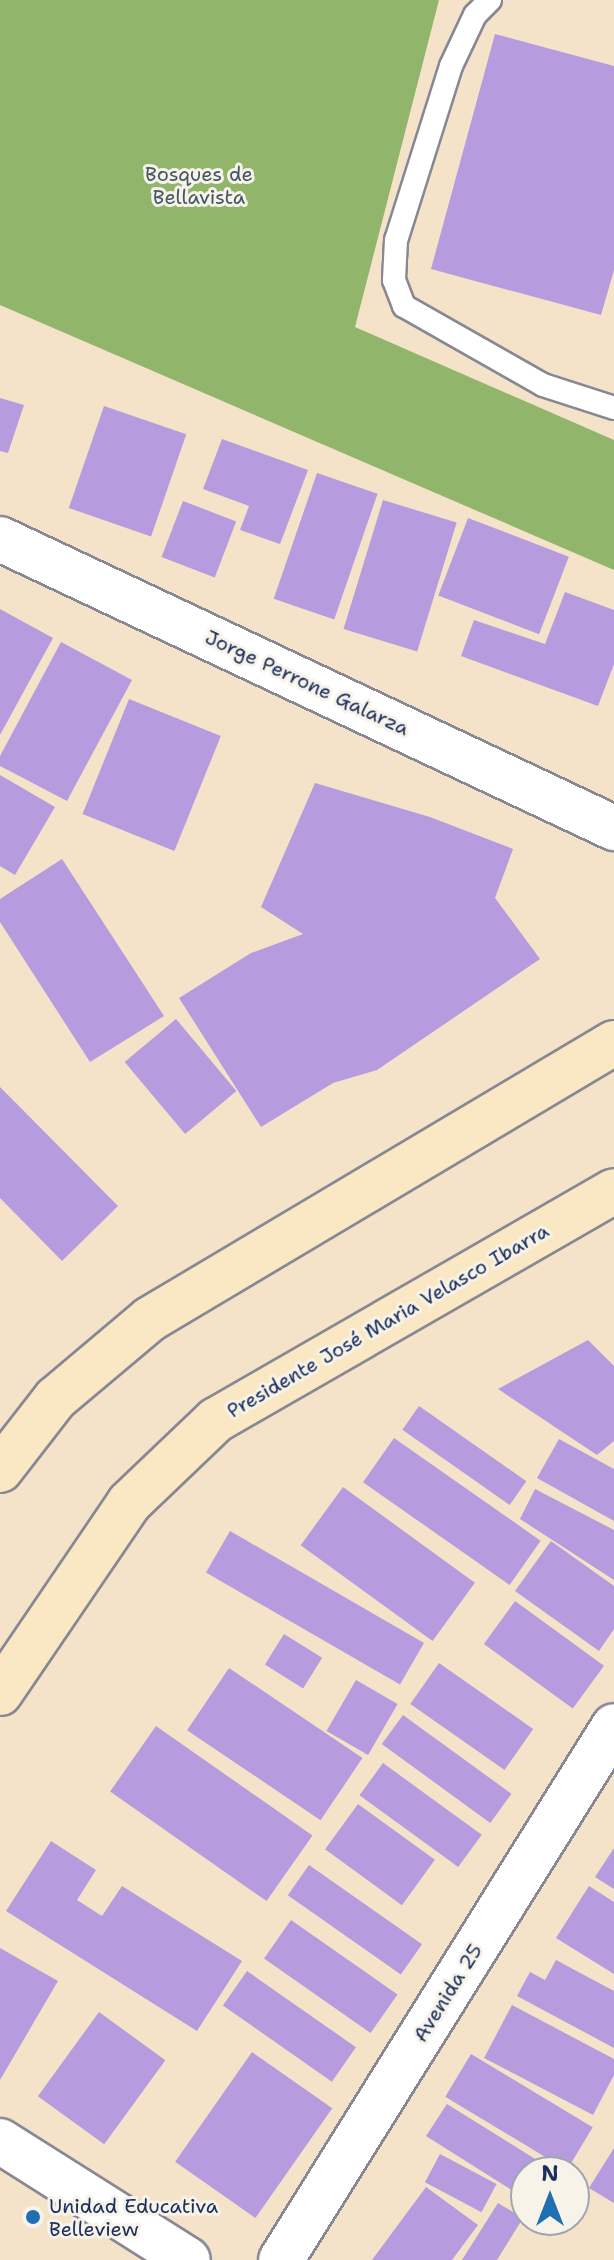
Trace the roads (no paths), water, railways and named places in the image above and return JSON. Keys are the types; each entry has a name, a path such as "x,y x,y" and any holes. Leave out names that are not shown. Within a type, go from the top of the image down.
{"main road":[{"path":"0,1470 55,1399 150,1319 614,1043"},
{"name":"Presidente José Maria Velasco Ibarra","path":"0,1693 129,1503 216,1420 614,1191"}],"street":[{"name":"Jorge Perrone Galarza","path":"0,539 614,828"},
{"name":"Avenida 25","path":"281,2260 614,1726"},
{"path":"0,2141 188,2260"}],"lane":[{"path":"490,0 475,15 451,66 396,240 394,280 404,306 543,385 614,408"}],"place":[{"name":"Unidad Educativa Belleview","path":"33,2217"}],"park label":[{"name":"Bosques de Bellavista","path":"199,186"}]}
